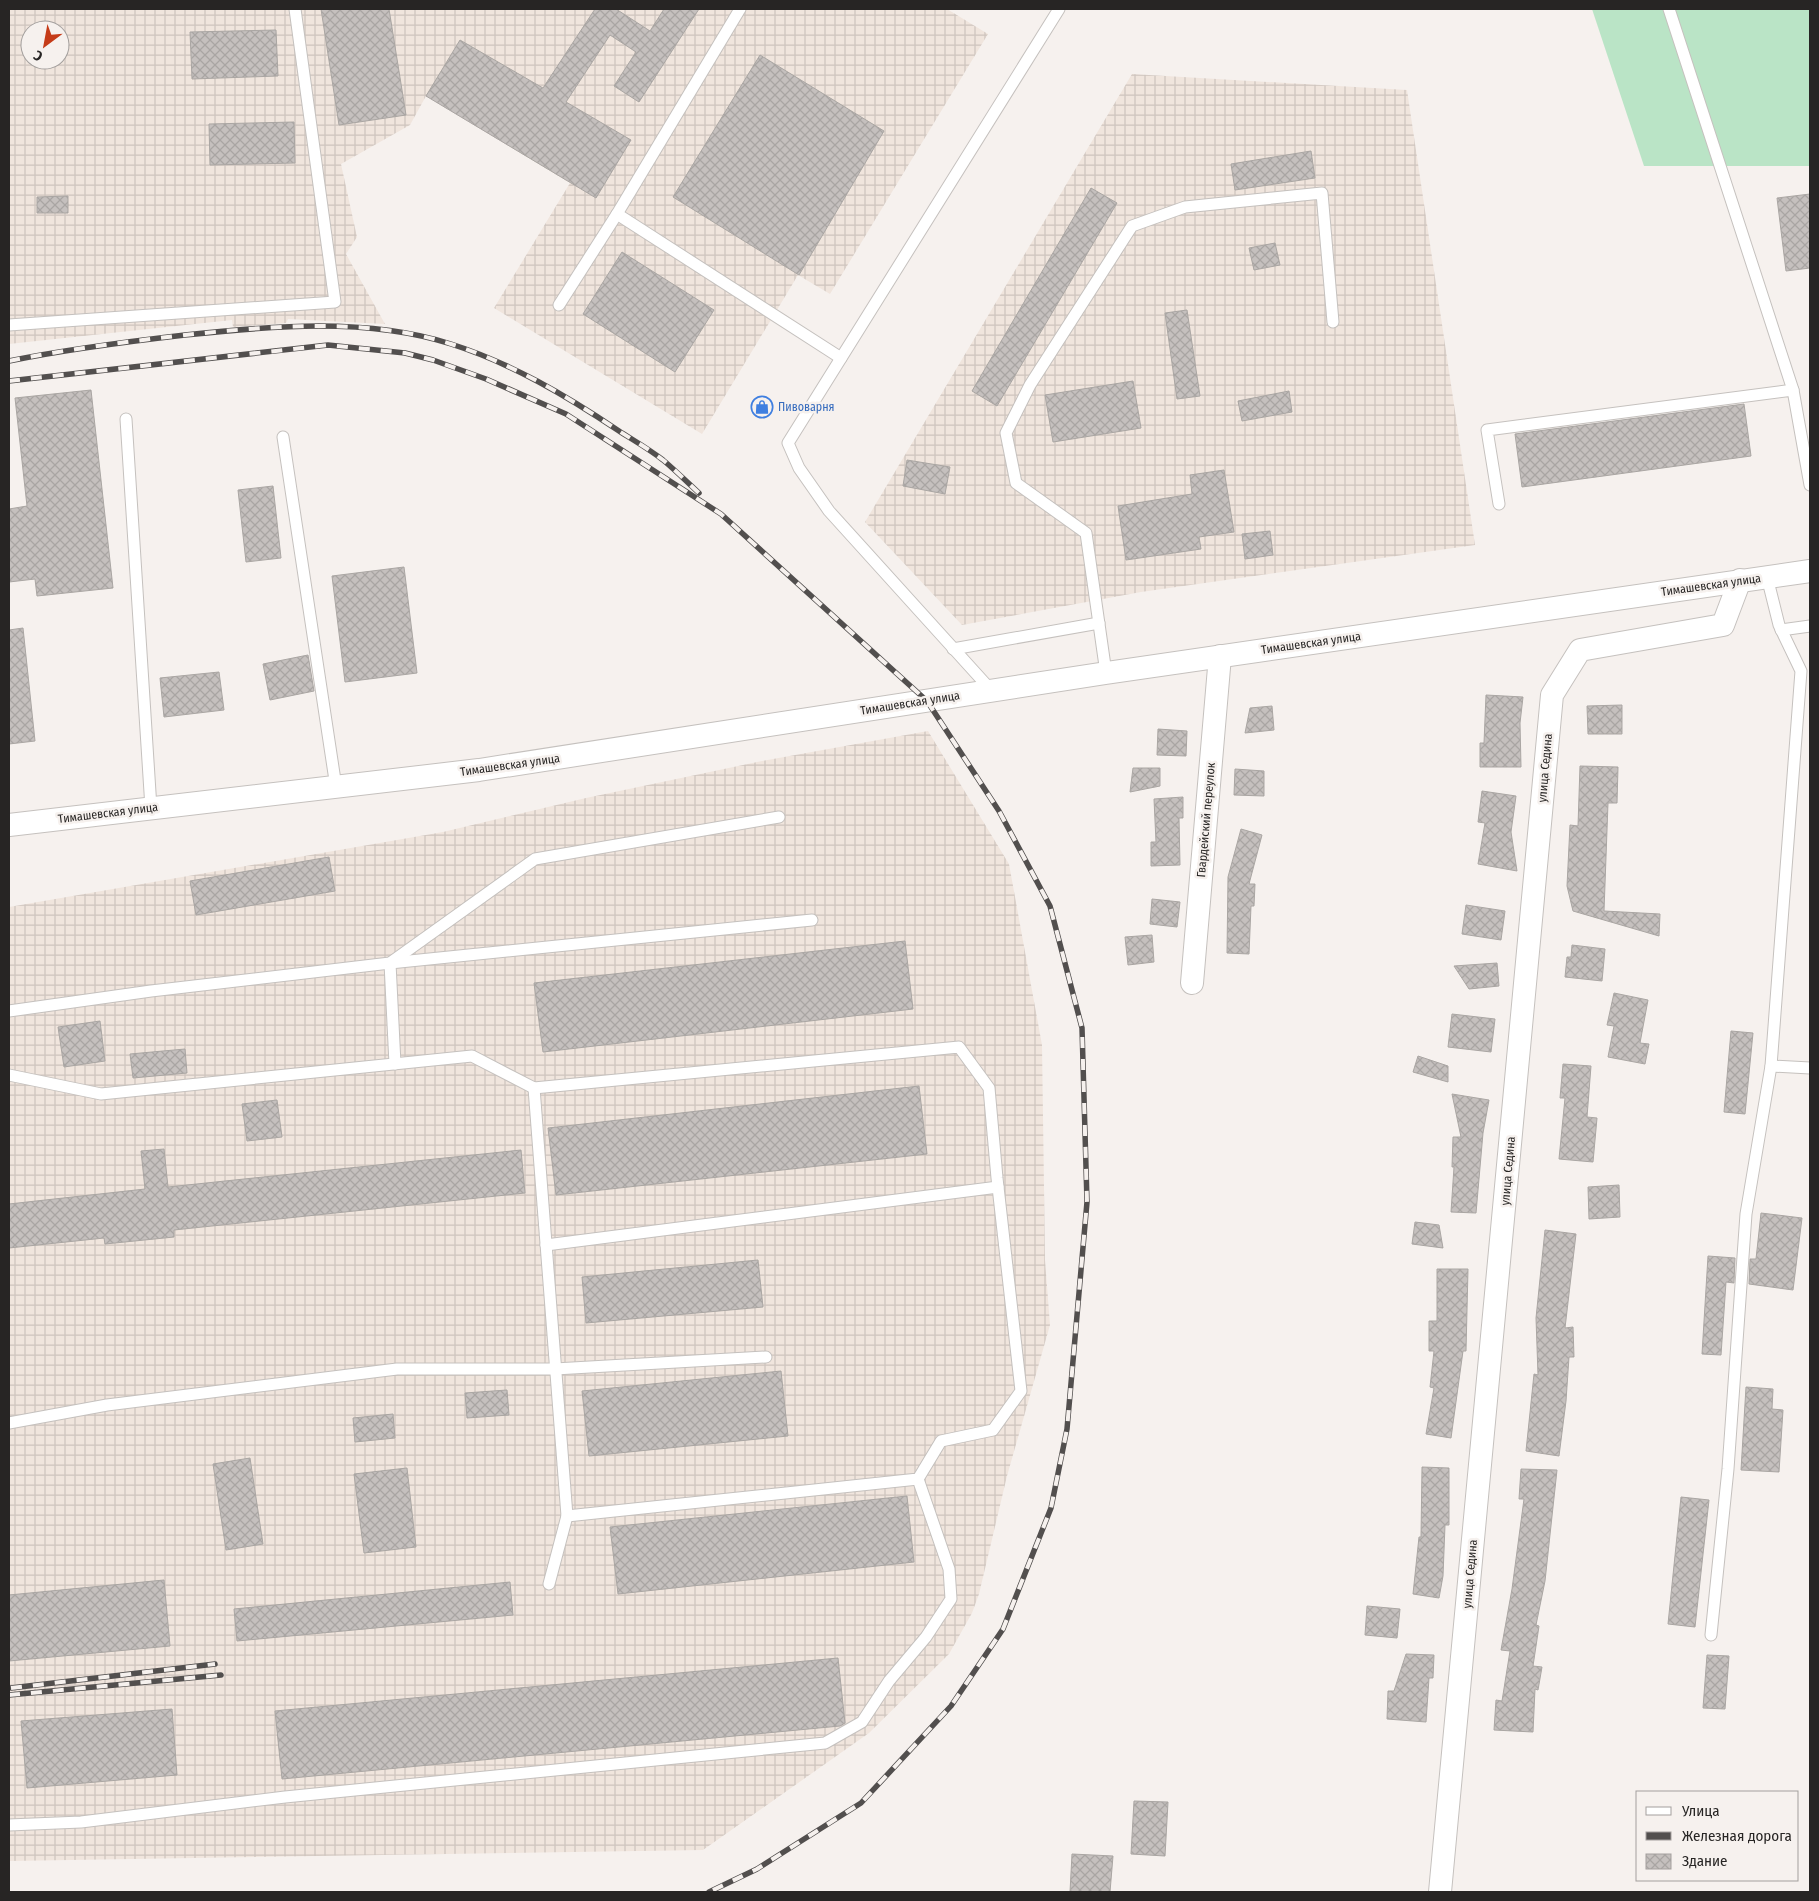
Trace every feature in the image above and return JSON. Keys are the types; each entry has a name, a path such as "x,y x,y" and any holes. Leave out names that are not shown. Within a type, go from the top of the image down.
{"street":[{"name":"Тимашевская улица","path":"9,825 479,770 991,690 1810,571"},
{"name":"улица Седина","path":"1440,1892 1552,695 1580,650 1723,626 1740,580"},
{"name":"Гвардейский переулок","path":"1192,983 1220,656"}],"lane":[{"path":"9,325 335,302 295,9"},
{"path":"559,305 617,214 740,9"},
{"path":"991,690 829,510 799,468 788,443 1059,9"},
{"path":"1669,9 1793,390 1810,485"},
{"path":"1106,673 1086,533 1016,483 1006,433 1030,385 1132,226 1185,207 1322,193 1333,322"},
{"path":"617,214 841,358"},
{"path":"1499,504 1487,430 1793,390"},
{"path":"126,419 150,808"},
{"path":"283,436 336,787"},
{"path":"1711,1635 1728,1469 1746,1214 1771,1066 1801,671 1782,630 1767,577"},
{"path":"953,648 1099,622"},
{"path":"1782,630 1810,626"},
{"path":"390,963 535,859 779,818"},
{"path":"9,1012 151,991 390,963 812,920"},
{"path":"390,963 395,1064"},
{"path":"9,1075 100,1094 472,1056 534,1088 959,1047 989,1088 998,1187 1022,1391 993,1430 941,1441 918,1479"},
{"path":"1771,1066 1810,1068"},
{"path":"534,1088 567,1516 549,1584"},
{"path":"546,1245 998,1187"},
{"path":"9,1423 107,1405 397,1368 555,1369 766,1357"},
{"path":"567,1516 918,1479"},
{"path":"9,1825 81,1822 285,1797 825,1743 862,1722 889,1681 926,1637 951,1599 949,1568 918,1479"}],"shaded area":[{"path":"9,9 947,9 988,34 830,294 798,275 702,434 494,308 570,183 426,96 410,125 341,164 357,237 346,254 385,324 288,319 286,323 233,327 232,320 9,344"},
{"path":"1132,74 1407,90 1475,545 1141,592 962,625 865,522"},
{"path":"928,731 1009,864 1042,1045 1045,1260 1050,1325 1007,1476 979,1594 972,1613 949,1654 869,1733 703,1850 9,1861 9,907 443,832 586,798 762,761"}],"green space":[{"path":"1592,9 1810,9 1810,166 1644,166"}],"building":[{"path":"321,9 389,9 406,115 339,125"},
{"path":"595,9 616,9 650,31 664,9 699,9 639,102 614,86 636,52 610,35 566,102 631,140 596,198 426,96 460,40 543,88"},
{"path":"276,30 278,76 192,79 190,32"},
{"path":"760,55 884,131 799,275 673,197"},
{"path":"294,122 295,163 210,165 209,124"},
{"path":"1311,151 1315,178 1235,190 1231,164"},
{"path":"1091,188 1117,203 997,406 972,391"},
{"path":"1810,194 1810,268 1786,271 1777,198"},
{"path":"68,196 68,213 37,213 37,197"},
{"path":"1275,243 1280,265 1254,270 1249,248"},
{"path":"622,252 714,310 675,372 583,314"},
{"path":"1187,310 1200,396 1177,399 1165,313"},
{"path":"1133,381 1141,428 1053,442 1045,395"},
{"path":"91,390 113,588 37,596 35,579 9,582 9,509 27,506 15,398"},
{"path":"1289,391 1292,412 1242,421 1238,401"},
{"path":"1744,404 1751,456 1522,487 1515,434"},
{"path":"907,460 950,467 945,494 903,486"},
{"path":"1224,470 1234,532 1199,537 1201,549 1126,560 1118,506 1192,494 1190,475"},
{"path":"273,486 281,558 246,562 238,490"},
{"path":"1270,531 1273,555 1245,559 1242,534"},
{"path":"404,567 417,673 345,682 332,576"},
{"path":"23,628 35,741 9,744 9,630"},
{"path":"308,655 314,691 270,700 263,664"},
{"path":"219,672 224,710 164,717 160,678"},
{"path":"1486,695 1523,697 1520,723 1521,767 1480,767 1480,743 1484,743"},
{"path":"1622,705 1622,734 1588,734 1587,706"},
{"path":"1272,706 1274,730 1245,733 1250,708"},
{"path":"1158,729 1187,731 1186,756 1157,755"},
{"path":"1580,766 1618,767 1617,803 1608,803 1604,911 1660,914 1659,936 1573,911 1567,886 1570,825 1578,826"},
{"path":"1133,768 1160,768 1160,786 1130,792"},
{"path":"1235,769 1264,771 1264,796 1234,795"},
{"path":"1482,791 1516,796 1511,832 1517,871 1478,864 1485,823 1478,822"},
{"path":"1183,797 1183,818 1179,818 1180,865 1151,866 1151,842 1156,842 1154,799"},
{"path":"1241,829 1262,835 1249,884 1255,884 1254,906 1251,906 1249,954 1227,953 1228,877"},
{"path":"329,857 335,891 196,915 190,881"},
{"path":"1152,899 1180,902 1177,927 1150,924"},
{"path":"1466,905 1505,911 1501,940 1462,934"},
{"path":"1152,935 1154,962 1128,965 1125,937"},
{"path":"905,941 913,1009 543,1052 534,983"},
{"path":"1572,945 1605,949 1602,981 1565,977 1567,957 1571,957"},
{"path":"1497,963 1499,986 1469,989 1454,966"},
{"path":"1614,993 1648,1000 1640,1043 1649,1044 1645,1064 1608,1057 1614,1026 1607,1025"},
{"path":"1452,1014 1495,1019 1491,1052 1448,1047"},
{"path":"100,1021 105,1061 64,1067 58,1027"},
{"path":"1731,1031 1753,1033 1745,1114 1724,1112"},
{"path":"185,1049 187,1073 133,1078 130,1054"},
{"path":"1418,1056 1448,1066 1448,1082 1413,1072"},
{"path":"1563,1064 1591,1066 1587,1117 1597,1118 1593,1162 1559,1159 1565,1098 1560,1098"},
{"path":"919,1086 927,1154 556,1195 548,1128"},
{"path":"1452,1094 1489,1100 1483,1133 1476,1213 1451,1212 1454,1167 1452,1167 1453,1137 1461,1137"},
{"path":"277,1100 282,1137 247,1141 242,1104"},
{"path":"164,1149 168,1187 521,1150 525,1193 174,1230 174,1237 105,1244 104,1238 9,1248 9,1204 145,1189 141,1151"},
{"path":"1619,1185 1620,1217 1589,1219 1588,1187"},
{"path":"1761,1213 1802,1218 1793,1290 1749,1284 1750,1259 1756,1259"},
{"path":"1415,1222 1439,1225 1443,1248 1412,1244"},
{"path":"1545,1230 1576,1234 1565,1328 1573,1327 1574,1357 1569,1357 1559,1456 1526,1451 1534,1374 1538,1375 1536,1318"},
{"path":"1708,1256 1735,1258 1734,1283 1726,1282 1721,1355 1702,1354"},
{"path":"758,1260 763,1307 586,1323 582,1277"},
{"path":"1437,1269 1468,1269 1466,1351 1463,1351 1451,1438 1426,1434 1434,1388 1430,1387 1434,1351 1429,1351 1429,1321 1437,1321"},
{"path":"781,1371 788,1436 589,1456 582,1391"},
{"path":"1746,1387 1773,1389 1772,1409 1783,1410 1779,1472 1741,1470"},
{"path":"507,1390 509,1415 467,1418 465,1393"},
{"path":"393,1414 395,1438 355,1442 353,1418"},
{"path":"250,1458 263,1544 226,1550 213,1464"},
{"path":"1422,1467 1449,1468 1449,1525 1445,1525 1443,1576 1439,1598 1413,1594 1419,1537 1421,1537"},
{"path":"407,1468 416,1547 364,1553 354,1474"},
{"path":"1521,1469 1557,1470 1545,1581 1536,1625 1539,1626 1533,1666 1542,1667 1538,1690 1535,1689 1533,1732 1494,1730 1496,1700 1502,1701 1510,1651 1501,1650 1512,1589 1524,1499 1519,1499"},
{"path":"907,1496 914,1562 618,1594 610,1527"},
{"path":"1681,1497 1709,1500 1695,1627 1668,1624"},
{"path":"164,1580 170,1646 9,1661 9,1595"},
{"path":"510,1582 513,1615 237,1641 234,1609"},
{"path":"1367,1606 1400,1609 1397,1638 1365,1635"},
{"path":"1406,1654 1434,1655 1433,1678 1429,1678 1426,1722 1387,1719 1388,1691 1394,1691"},
{"path":"1707,1655 1729,1656 1725,1709 1703,1708"},
{"path":"838,1658 845,1723 840,1726 282,1779 275,1711"},
{"path":"172,1709 177,1775 27,1788 21,1721"},
{"path":"1134,1801 1168,1802 1165,1856 1131,1854"},
{"path":"1072,1854 1113,1856 1110,1892 1070,1892"}],"railway":[{"path":"9,361 118,343 251,329 319,326 353,327 419,335 451,344 495,361 559,393 658,456 699,493"},
{"path":"9,381 328,345 405,353 433,360 486,379 566,414 721,514 927,701 999,811 1050,906 1082,1028 1087,1202 1067,1429 1051,1508 1003,1629 951,1706 861,1803 757,1869 709,1892"},
{"path":"11,1688 215,1664"},
{"path":"9,1695 221,1675"}],"place":[{"name":"Пивоварня","path":"762,407"}]}
